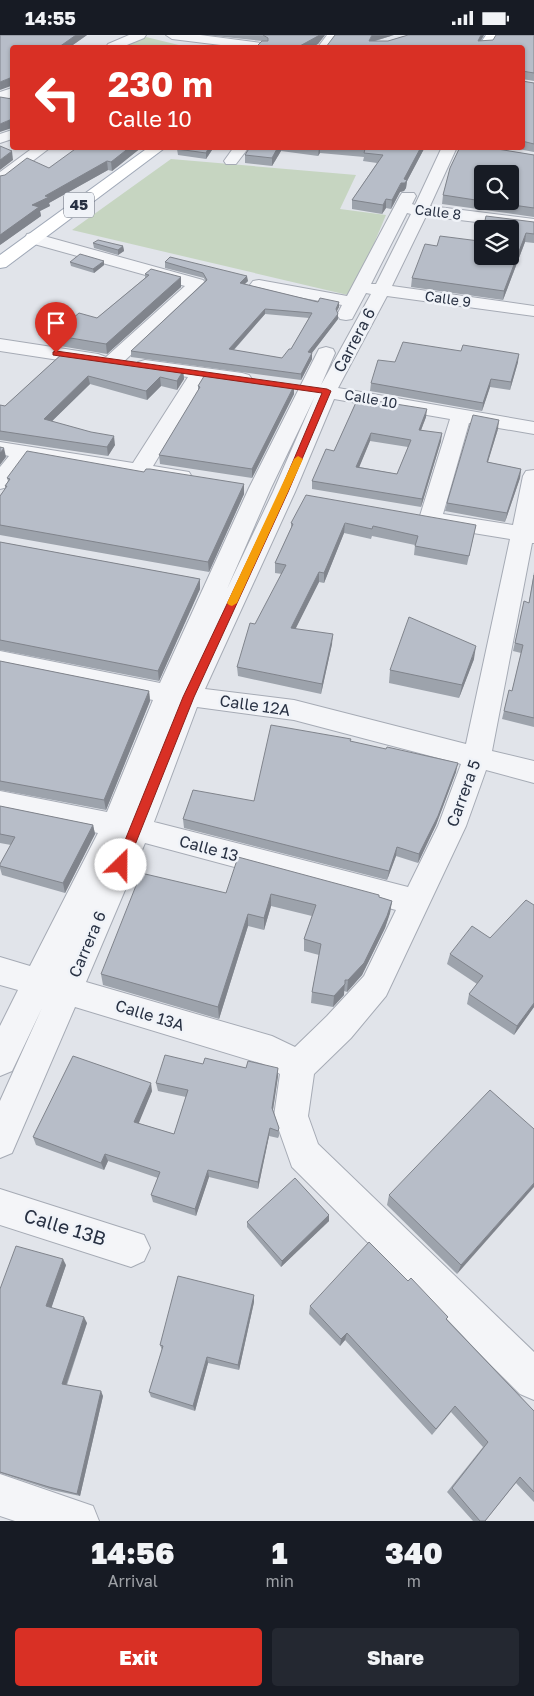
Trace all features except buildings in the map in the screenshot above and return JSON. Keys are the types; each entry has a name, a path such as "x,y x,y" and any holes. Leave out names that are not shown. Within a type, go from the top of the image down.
{"main road":[{"name":"45","path":"0,263 155,150"}],"street":[{"path":"117,45 140,35"},
{"path":"172,35 246,45"},
{"path":"326,45 334,35"},
{"path":"0,179 40,150"},
{"path":"231,161 240,150"},
{"name":"Carrera 6","path":"0,1141 67,990 218,583 272,490 307,388 365,293 421,210 449,150"},
{"name":"Carrera 6","path":"365,293 414,182"},
{"name":"Calle 8","path":"402,207 534,225"},
{"path":"33,238 197,284 112,362"},
{"name":"Calle 9","path":"259,285 365,293 534,311"},
{"path":"0,345 258,381"},
{"path":"139,471 200,373"},
{"name":"Calle 10","path":"307,388 534,428"},
{"path":"461,415 420,517 528,535"},
{"path":"0,449 204,480"},
{"path":"0,482 22,452"},
{"name":"Carrera 5","path":"298,1067 339,1027 375,986 452,826 477,758 528,535 534,476"},
{"name":"Calle 12A","path":"0,660 178,695 294,710 534,772"},
{"name":"Calle 13","path":"0,802 126,827 415,902"},
{"name":"Carrera 6","path":"0,1060 38,981 126,827"},
{"name":"Calle 13A","path":"0,971 272,1051 298,1067"},
{"path":"298,1067 291,1117 304,1155 534,1380"},
{"name":"Calle 13B","path":"0,1207 131,1248"},
{"path":"0,1495 78,1521"}],"green space":[{"path":"146,37 179,45 128,45"},
{"path":"171,159 356,175 340,209 386,215 352,296 72,230"}],"slow traffic":[{"path":"232,603 298,459"}],"route":[{"path":"56,353 327,391 284,492 188,697 137,829 121,865"}]}
